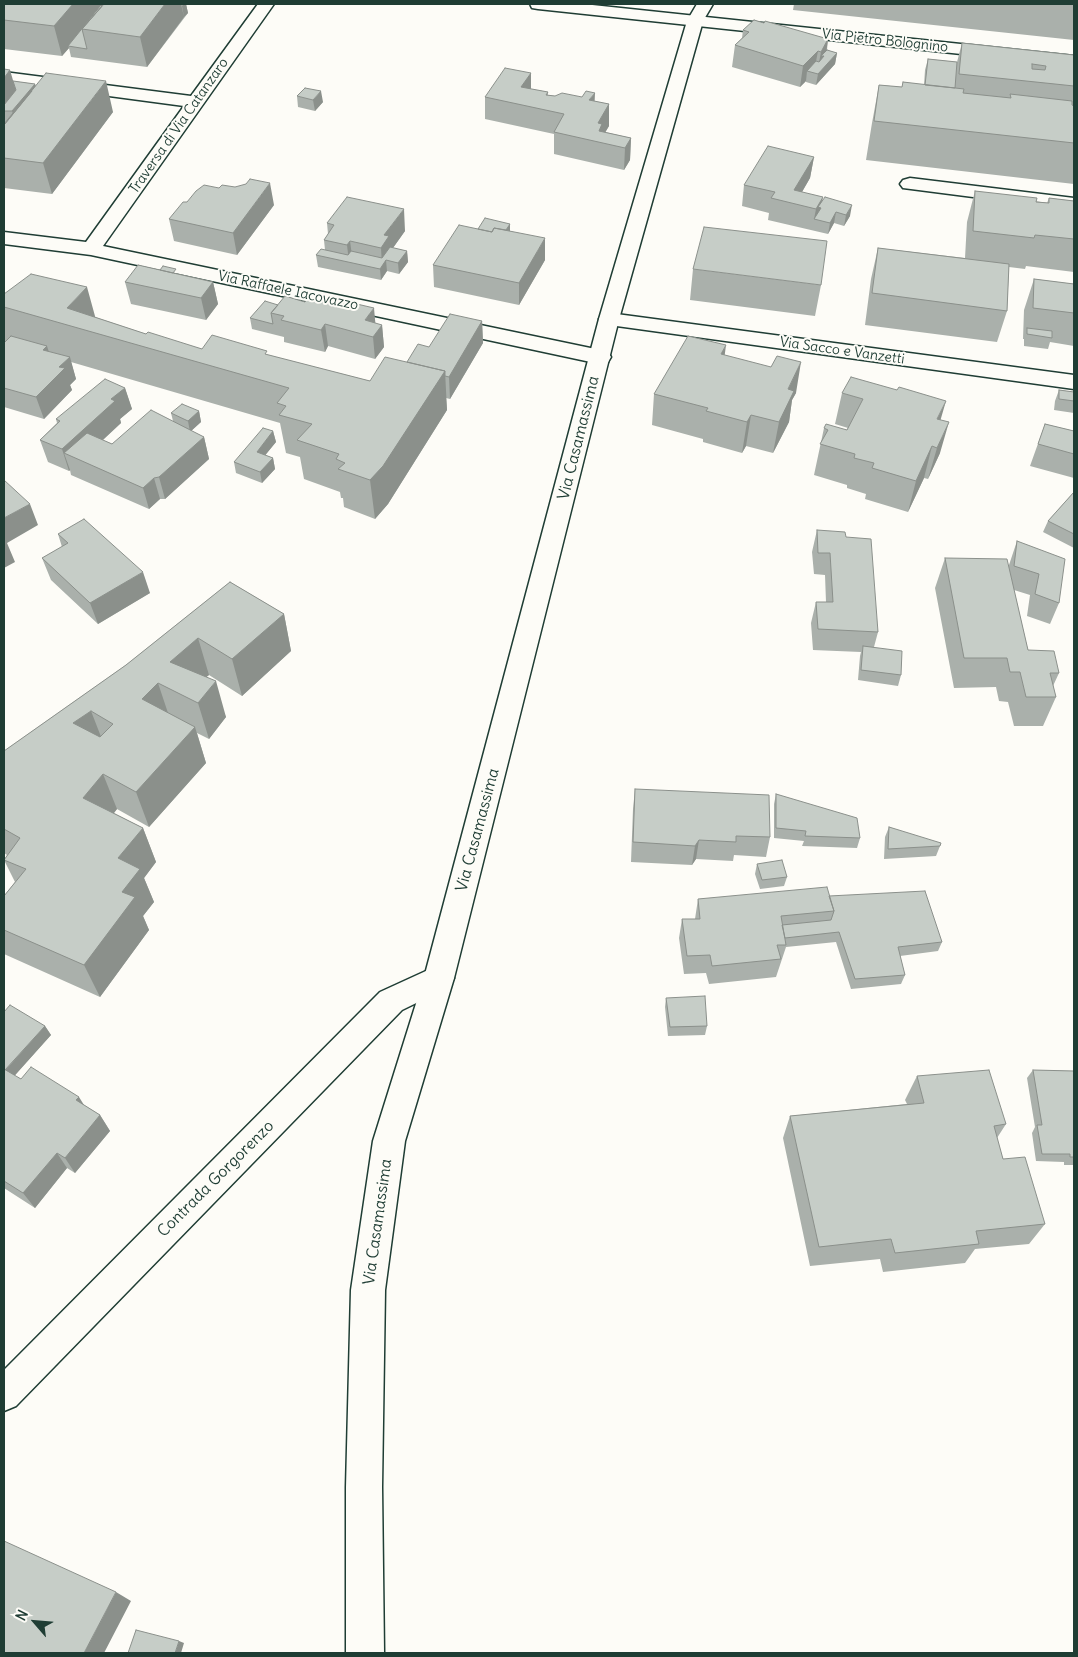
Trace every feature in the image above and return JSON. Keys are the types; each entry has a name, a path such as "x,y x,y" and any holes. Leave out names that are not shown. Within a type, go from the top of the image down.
{"street":[{"name":"Traversa di Via Catanzaro","path":"91,249 266,4"},
{"name":"Via Pietro Bolognino","path":"538,4 700,12 1074,60"},
{"name":"Via Casamassima","path":"366,1653 364,1487 368,1290 390,1141 439,978 609,319 700,12"},
{"path":"4,77 196,102"},
{"path":"910,184 1074,204"},
{"name":"Via Raffaele Iacovazzo","path":"4,238 91,249 600,357"},
{"name":"Via Sacco e Vanzetti","path":"609,319 1074,382"},
{"name":"Contrada Gorgorenzo","path":"4,1394 391,1001 439,978"}],"building":[{"path":"4,4 73,4 54,26 4,20"},
{"path":"104,4 165,4 140,37 82,29"},
{"path":"101,5 82,29 87,49 68,46"},
{"path":"754,20 764,23 765,21 828,39 821,52 818,51 803,66 735,45 749,32 743,30"},
{"path":"962,43 1074,55 1074,86 959,74","holes":["1032,64 1046,66 1045,70 1032,69"]},
{"path":"827,50 837,53 818,74 807,71 816,61 819,62 824,56 821,56"},
{"path":"928,59 957,62 955,88 925,85"},
{"path":"505,68 531,73 521,87 548,92 546,95 555,96 562,93 582,97 586,91 595,93 589,100 609,104 598,123 602,124 599,131 631,138 625,148 554,132 564,114 485,97"},
{"path":"4,69 10,70 4,78"},
{"path":"46,73 106,81 43,163 4,158 4,125"},
{"path":"13,81 35,84 12,111 4,111 4,105 16,90"},
{"path":"903,82 964,89 963,93 1011,98 1010,94 1072,101 1074,106 1074,143 874,121 879,85 902,87"},
{"path":"305,88 321,91 313,100 297,96"},
{"path":"32,91 4,125 4,124"},
{"path":"768,146 814,157 794,190 823,197 816,209 771,198 775,192 744,185"},
{"path":"250,179 270,183 233,233 169,219 183,202 187,202 204,185 219,188 222,185 235,187 246,184"},
{"path":"975,191 1037,198 1036,202 1049,203 1049,198 1074,201 1074,239 1035,235 1034,238 973,231"},
{"path":"347,197 404,209 384,235 389,236 381,248 350,241 347,245 324,240 334,225 327,223"},
{"path":"825,197 852,205 846,215 836,212 830,223 814,219 821,208 818,207"},
{"path":"485,218 510,224 506,230 494,228 492,232 478,229"},
{"path":"459,225 492,232 494,228 545,238 519,283 433,265"},
{"path":"704,227 827,241 821,285 693,269"},
{"path":"390,247 407,251 398,263 386,260 380,269 316,255 321,249 348,255 351,251 382,258"},
{"path":"878,248 1009,264 1007,311 872,293"},
{"path":"138,265 213,282 201,298 125,282"},
{"path":"163,266 176,269 173,273 160,270"},
{"path":"31,274 87,287 67,308 146,334 148,332 202,349 212,335 267,351 265,354 370,381 385,357 445,371 383,466 370,480 338,469 345,463 336,459 339,454 297,440 312,424 279,415 286,406 277,403 289,388 4,307 4,294"},
{"path":"1034,279 1074,284 1074,313 1033,308"},
{"path":"285,296 305,302 308,298 339,306 344,301 374,308 365,320 382,325 373,337 325,324 321,330 281,320 284,316 271,313"},
{"path":"265,301 278,305 271,313 273,324 250,318"},
{"path":"450,314 482,321 449,377 445,376 445,371 407,362 418,344 429,347"},
{"path":"1027,328 1052,331 1052,338 1027,334"},
{"path":"11,336 47,346 43,350 70,357 59,367 65,368 36,397 4,388 4,343"},
{"path":"688,336 726,345 721,354 771,367 777,356 801,362 788,389 794,391 779,422 751,415 747,422 706,411 708,408 654,394"},
{"path":"851,377 897,390 899,387 946,401 937,419 949,422 937,448 932,446 916,481 872,468 874,463 854,458 855,454 820,444 828,430 824,428 826,424 847,430 863,399 842,393"},
{"path":"105,379 125,388 111,399 115,401 62,449 40,440 60,421 56,419"},
{"path":"1059,390 1074,392 1074,401 1059,399"},
{"path":"182,404 199,411 188,421 171,413"},
{"path":"151,410 204,437 159,477 154,478 143,488 64,453 87,433 112,444"},
{"path":"1045,424 1074,431 1074,454 1038,444"},
{"path":"263,428 273,431 257,452 273,458 260,472 234,462"},
{"path":"4,480 30,504 4,518"},
{"path":"1074,492 1074,534 1048,521"},
{"path":"84,519 143,572 90,603 42,558 68,543 58,534"},
{"path":"817,530 845,532 846,537 871,539 878,632 818,629 816,602 833,602 830,553 818,553"},
{"path":"1017,541 1065,559 1059,603 1035,594 1039,574 1014,566"},
{"path":"945,558 1007,559 1028,650 1054,651 1059,673 1050,673 1056,697 1026,697 1020,672 1010,672 1007,658 964,658"},
{"path":"230,582 284,614 232,659 198,638 170,662 216,681 198,703 158,683 142,699 195,727 136,792 103,774 83,798 143,828 118,858 140,869 122,892 135,897 84,965 4,930 4,896 26,869 4,860 20,838 4,829 4,751 126,665","holes":["91,711 113,724 100,737 73,723"]},
{"path":"863,646 902,651 901,675 861,670"},
{"path":"635,789 769,795 770,837 736,836 736,842 699,840 695,846 633,842"},
{"path":"776,794 857,818 860,838 805,836 806,831 776,828"},
{"path":"889,827 941,843 940,846 888,849"},
{"path":"782,860 787,877 762,880 757,864"},
{"path":"827,887 834,911 781,916 786,945 777,945 781,959 712,966 710,955 687,956 682,919 700,919 698,899"},
{"path":"925,891 942,942 898,947 905,975 855,979 839,932 785,938 782,925 831,920 834,911 829,896"},
{"path":"705,996 707,1026 670,1027 666,998"},
{"path":"10,1005 45,1026 5,1070 4,1012"},
{"path":"31,1067 79,1097 76,1100 100,1115 65,1158 57,1153 23,1193 4,1181 4,1069 21,1079"},
{"path":"989,1070 1006,1124 994,1126 1003,1159 1025,1157 1045,1224 976,1231 979,1244 895,1253 891,1239 819,1247 790,1116 924,1103 917,1076"},
{"path":"1033,1070 1074,1071 1074,1157 1070,1157 1070,1154 1042,1154 1037,1125 1042,1125"},
{"path":"4,1541 116,1592 84,1653 4,1653"},
{"path":"136,1630 179,1641 175,1653 128,1653"}]}
